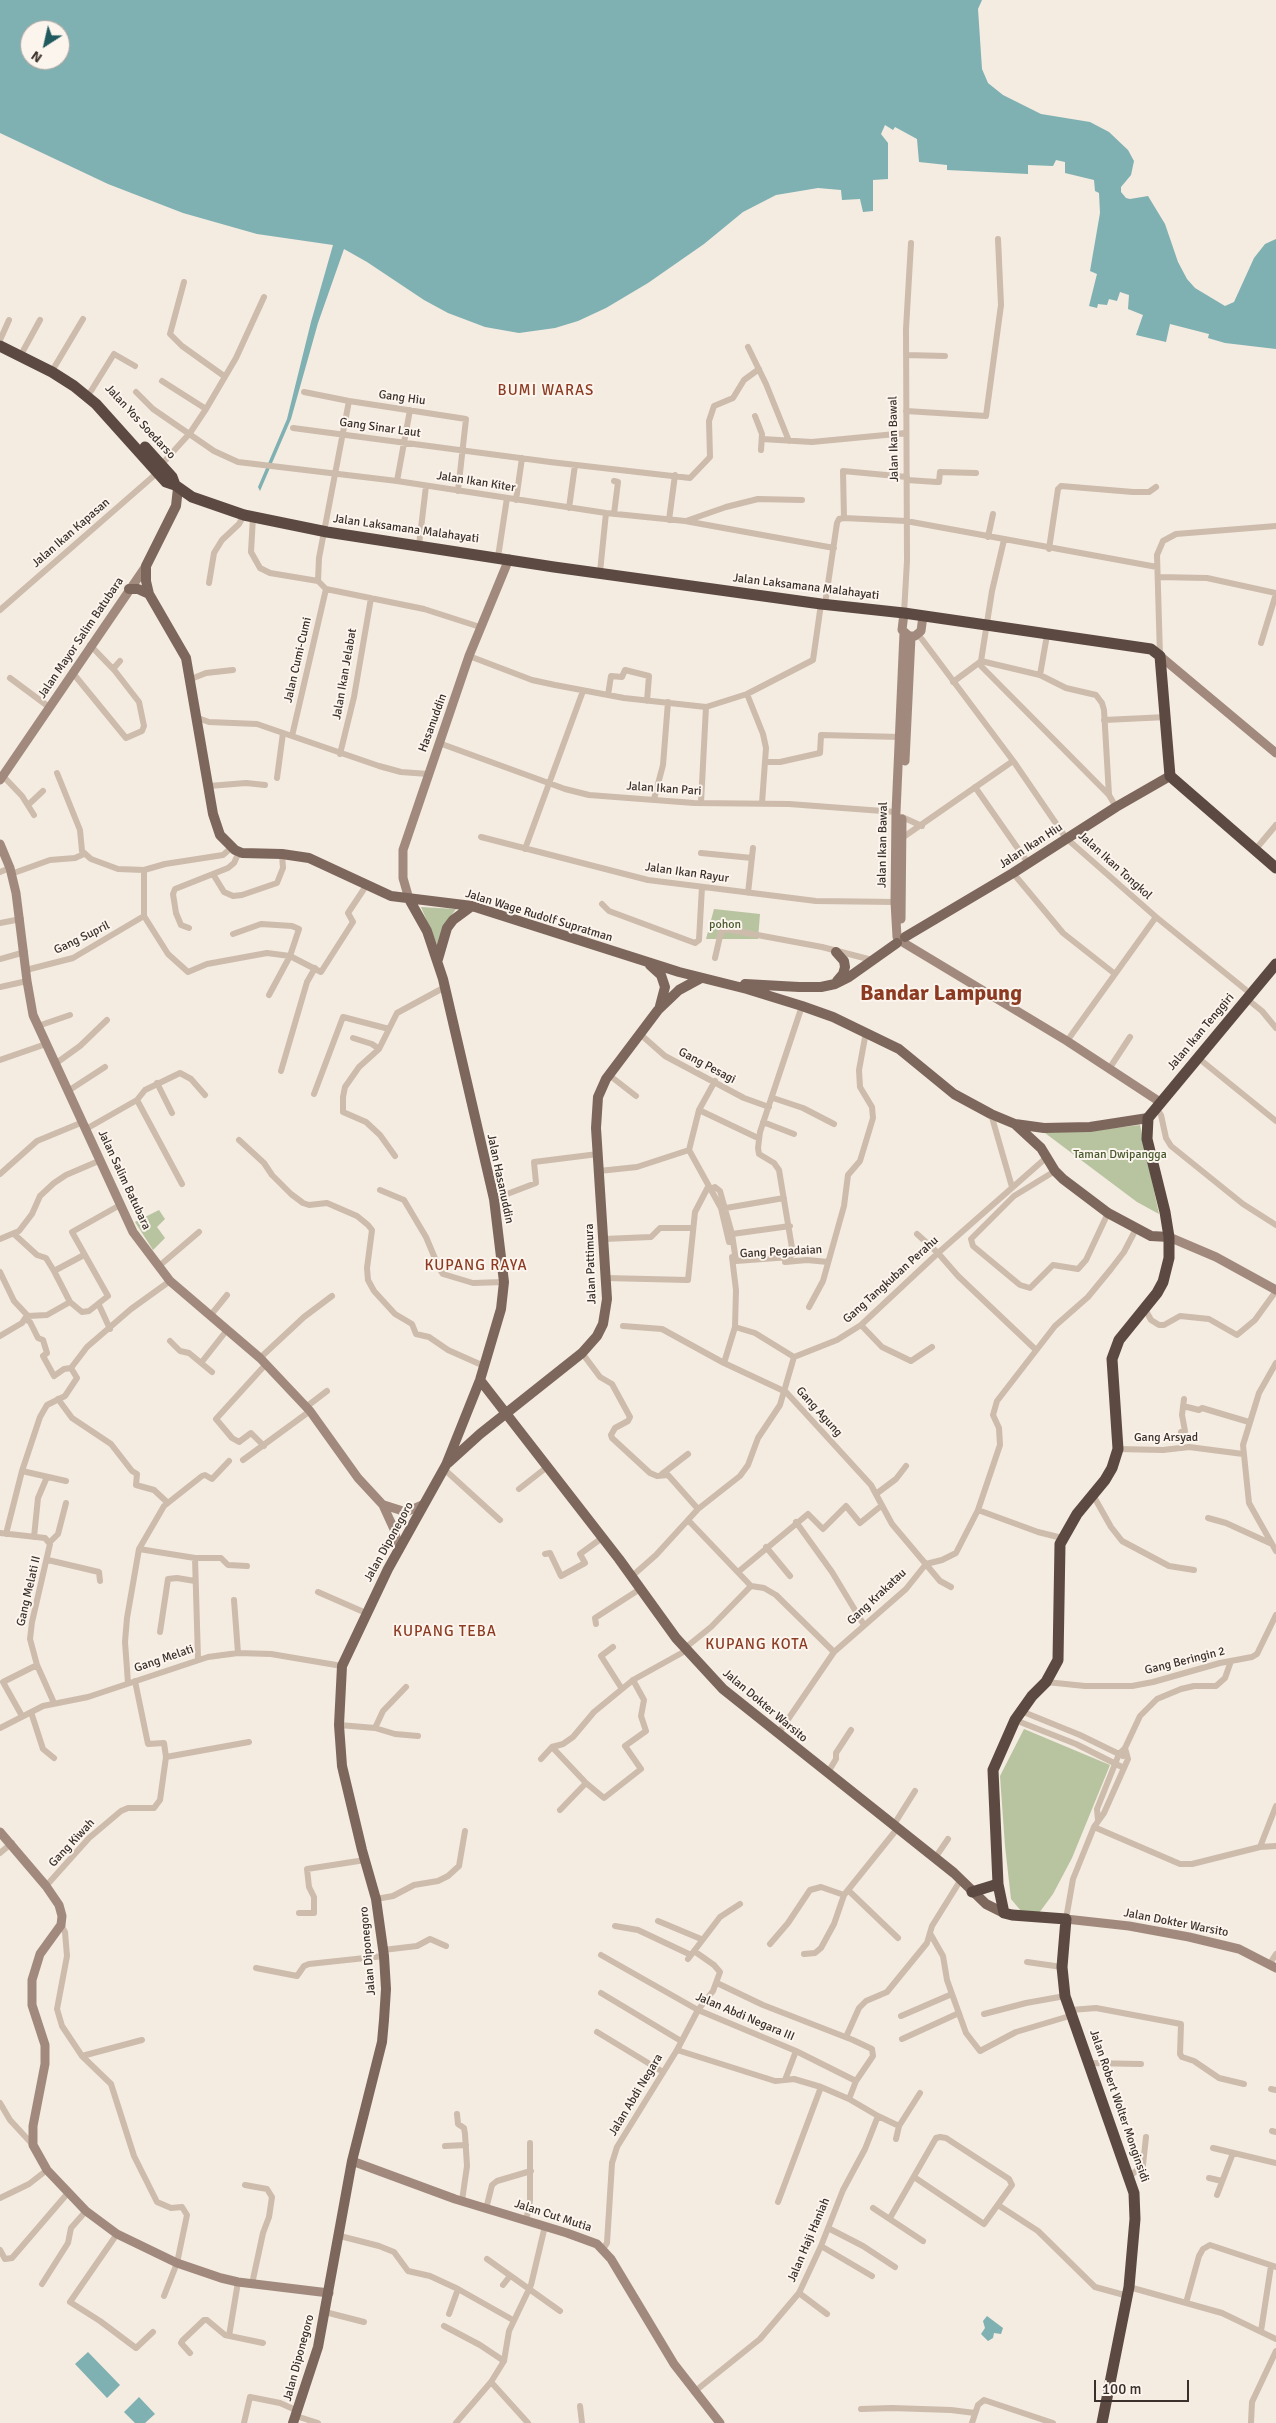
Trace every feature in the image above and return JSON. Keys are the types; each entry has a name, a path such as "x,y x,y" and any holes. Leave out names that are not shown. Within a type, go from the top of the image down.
{"highway":[{"name":"Jalan Yos Soedarso","path":"0,340 55,366 91,391 159,469 166,482 177,486 192,497"},
{"name":"Jalan Yos Soedarso","path":"0,346 74,386 96,404 159,469"},
{"name":"Jalan Laksamana Malahayati","path":"192,497 249,516 323,531 823,604 904,613 985,627 1151,650 1160,656"},
{"path":"1160,656 1167,717 1170,776 1276,868"},
{"name":"Jalan Ikan Tenggiri","path":"1148,1118 1276,964"},
{"path":"1066,1918 1004,1913 998,1884 993,1770 1018,1715 1046,1682 1058,1660 1060,1551 1062,1538 1077,1514 1112,1468 1118,1449 1112,1359 1119,1340 1145,1309 1163,1282 1169,1258 1169,1237 1147,1139 1148,1118"},
{"path":"972,1892 998,1884"},
{"name":"Jalan Robert Wolter Monginsidi","path":"1066,1918 1062,1967 1065,1996 1087,2064 1134,2193 1135,2209 1129,2291 1102,2423"}],"main road":[{"name":"Jalan Mayor Salim Batubara","path":"146,566 176,506 177,486"},
{"path":"176,506 192,497"},
{"path":"146,566 146,581 149,594 184,654 191,678 208,786 217,828 235,850"},
{"path":"129,589 138,589 149,594"},
{"name":"Jalan Ikan Hiu","path":"901,939 1013,873 1116,807 1170,776"},
{"name":"Jalan Wage Rudolf Supratman","path":"235,850 309,858 391,896 436,900 472,906 645,962 802,1006 866,1032 899,1049 954,1094 991,1114 1015,1124 1044,1128 1090,1127 1148,1118"},
{"name":"Jalan Hasanuddin","path":"409,899 427,931 438,960 445,987 494,1199 504,1282 501,1309 480,1380 445,1467"},
{"path":"438,960 447,928 453,920 472,906"},
{"name":"Jalan Wage Rudolf Supratman","path":"724,983 799,987 821,987 835,984 849,977 901,939"},
{"path":"835,984 844,974 845,967 844,961 836,952"},
{"name":"Jalan Pattimura","path":"645,962 661,975 664,980 665,993 658,1010"},
{"path":"679,972 671,979 671,983 679,990"},
{"name":"Jalan Pattimura","path":"445,1467 480,1434 592,1344 603,1324 606,1278 596,1107 600,1088 658,1010 679,990 700,978"},
{"path":"1015,1124 1041,1148 1055,1170 1108,1214 1156,1238 1169,1237"},
{"name":"Jalan Dokter Warsito","path":"480,1380 686,1649 723,1689 934,1858 986,1904 1004,1913"},
{"path":"460,1429 470,1436 480,1434"},
{"name":"Jalan Diponegoro","path":"296,2417 318,2347 340,2236 352,2161 382,2042 386,1988 376,1899 342,1766 339,1725 342,1666 366,1613 445,1467"}],"street":[{"path":"906,411 986,416 1001,305 998,239"},
{"name":"Jalan Ikan Bawal","path":"901,939 895,902 911,635 902,626 907,562 906,356 911,244"},
{"path":"184,282 170,334 182,346 224,376"},
{"name":"Jalan Ikan Kapasan","path":"0,610 159,469 190,433 240,349 264,297"},
{"path":"55,366 83,319"},
{"path":"0,340 9,320"},
{"path":"23,351 40,320"},
{"path":"748,347 789,441"},
{"path":"91,391 114,354 135,366"},
{"path":"906,356 945,356"},
{"name":"Gang Sinar Laut","path":"293,428 690,478 694,476 710,457 709,421 714,406 733,398 744,380 759,369"},
{"path":"162,381 206,409"},
{"name":"Jalan Ikan Kiter","path":"136,392 152,409 214,451 238,462 397,481 606,513 684,521 834,548"},
{"name":"Gang Hiu","path":"304,392 348,401 466,419 464,450"},
{"path":"318,581 323,531 348,401"},
{"path":"397,481 410,410"},
{"path":"755,416 762,439 761,450"},
{"path":"762,439 832,441 906,433"},
{"path":"458,491 464,450"},
{"path":"516,500 522,458"},
{"path":"569,508 575,465"},
{"path":"844,518 843,471 937,482 939,482 940,472 976,473"},
{"path":"669,520 675,476"},
{"path":"614,480 618,482 614,514"},
{"path":"419,545 426,486"},
{"path":"1049,549 1058,489 1061,486 1141,492 1148,492 1156,487"},
{"path":"503,558 507,498"},
{"path":"684,521 758,499 802,500"},
{"path":"600,572 606,513"},
{"path":"988,536 994,514"},
{"path":"249,516 252,552 260,568 270,573 318,581 326,589 424,609 480,627"},
{"path":"209,583 214,553 222,540 249,516"},
{"path":"469,656 532,680 583,691 648,701 706,707 747,694 813,660 837,523 839,519 844,518 906,521 1049,549 1157,567"},
{"path":"1276,526 1176,534 1163,541 1157,555 1160,656 1276,753"},
{"path":"953,682 980,662 985,627 1004,540"},
{"name":"Hasanuddin","path":"409,899 403,878 402,850 503,558"},
{"name":"Jalan Mayor Salim Batubara","path":"1,778 90,645 146,566"},
{"path":"1158,577 1208,578 1276,594 1261,643"},
{"name":"Jalan Cumi-Cumi","path":"292,736 326,589"},
{"name":"Jalan Ikan Jelabat","path":"340,754 354,697 370,598"},
{"name":"Jalan Ikan Bawal","path":"901,939 900,737 911,635 923,616"},
{"name":"Jalan Ikan Tongkol","path":"911,635 953,682 1013,760 1066,838 1249,997 1276,1028"},
{"path":"1040,675 1047,635"},
{"path":"72,672 128,738 144,728 139,702 113,669 90,645"},
{"path":"113,669 120,661"},
{"path":"980,662 1040,675 1066,688 1096,695 1102,703 1109,795"},
{"path":"980,662 1109,795 1116,807"},
{"path":"191,678 233,670"},
{"path":"608,695 611,676 622,677 625,670 649,676 648,701"},
{"path":"10,678 49,707"},
{"path":"526,849 583,691"},
{"path":"747,694 764,734 766,762 762,803"},
{"path":"654,799 663,765 668,702"},
{"path":"701,803 706,707"},
{"path":"1104,720 1167,717"},
{"path":"198,718 209,722 249,722 340,754 401,772 428,774"},
{"path":"278,778 283,733"},
{"path":"766,762 780,762 820,754 821,735 900,737"},
{"name":"Jalan Ikan Pari","path":"439,743 550,784 588,795 701,803 762,803 899,814"},
{"path":"902,838 922,826 1013,760"},
{"path":"57,774 80,830 81,849 87,856 118,869 144,870 165,864 223,855 235,850 234,863 213,874 178,887 174,892 179,921 181,925 189,928"},
{"path":"1,778 22,796 34,815"},
{"path":"208,786 246,783 265,785"},
{"path":"975,788 1028,863"},
{"path":"28,805 43,791"},
{"path":"899,814 922,826"},
{"path":"1255,850 1276,825"},
{"name":"Jalan Ikan Rayur","path":"481,837 620,874 702,887 816,901 895,902"},
{"name":"Jalan Salim Batubara","path":"0,844 10,871 21,919 31,1006 55,1064 133,1232 170,1282 263,1361 308,1409 358,1478 384,1505"},
{"path":"748,893 753,848"},
{"path":"701,853 752,858"},
{"path":"213,874 224,892 233,896 277,883 283,868 282,854"},
{"path":"0,872 50,860 87,856"},
{"path":"144,870 144,916 168,954 181,963 186,971 207,964 252,958 264,954 290,956 321,972 353,922 348,913 366,886"},
{"path":"1013,873 1063,933 1115,974"},
{"path":"602,904 609,911 695,943 699,940 702,887"},
{"name":"Gang Supril","path":"26,970 62,962 94,947 144,916"},
{"path":"1067,1041 1156,917"},
{"path":"0,923 21,919"},
{"path":"233,934 262,924 296,927 299,932 290,956 270,995"},
{"path":"714,958 721,932 725,929 875,959"},
{"path":"901,939 1067,1041 1158,1105 1162,1115 1166,1138 1171,1146 1243,1204 1276,1225"},
{"path":"822,947 826,946 875,959"},
{"path":"0,959 25,952"},
{"path":"281,1070 307,982 315,968"},
{"path":"0,987 27,981"},
{"path":"395,1156 380,1135 366,1122 343,1112 345,1087 350,1077 379,1049 397,1013 445,987"},
{"path":"709,1188 718,1189 726,1208 736,1262 790,1257 793,1254 790,1226 778,1167 760,1154 758,1138 773,1098 802,1006"},
{"path":"38,1026 70,1015"},
{"path":"314,1094 343,1017 389,1029"},
{"path":"55,1064 80,1046 107,1020"},
{"name":"Gang Pegadaian","path":"734,1266 807,1260 828,1262 844,1206 848,1175 860,1161 873,1118 872,1107 860,1087 859,1070 866,1032"},
{"name":"Gang Pesagi","path":"640,1034 666,1056 744,1098 770,1107"},
{"path":"1109,1069 1130,1037"},
{"path":"353,1038 372,1044 379,1049"},
{"path":"0,1060 46,1044"},
{"path":"1197,1057 1276,1122"},
{"path":"68,1091 105,1067"},
{"path":"0,1174 37,1141 85,1126 136,1100 145,1090 176,1074 184,1074 205,1095"},
{"path":"609,1075 636,1096"},
{"path":"715,1082 699,1110 689,1150 721,1208 734,1266 736,1290 735,1327 724,1363"},
{"path":"157,1083 172,1113"},
{"path":"773,1098 803,1108 834,1124"},
{"path":"136,1100 182,1184"},
{"path":"699,1110 758,1138"},
{"path":"991,1114 1012,1188"},
{"path":"764,1122 794,1134"},
{"path":"239,1140 291,1194 303,1203 309,1205 328,1203 357,1216 368,1225 372,1230 366,1268 368,1280 374,1292 395,1314 412,1324 416,1334 429,1337 448,1350 484,1366"},
{"path":"599,1171 637,1167 689,1150"},
{"path":"494,1199 536,1184 534,1162 598,1154"},
{"name":"Gang Tangkuban Perahu","path":"794,1357 837,1340 861,1326 938,1253 1047,1157"},
{"path":"0,1240 14,1234 32,1214 40,1196 54,1183 66,1175 101,1160"},
{"path":"1055,1170 1014,1196 971,1239 973,1246 1020,1285 1030,1288 1053,1264 1078,1270 1086,1260 1108,1214"},
{"path":"606,1278 687,1281 695,1212 709,1188"},
{"path":"380,1190 404,1200 426,1237 443,1274 473,1283 504,1282"},
{"path":"726,1208 784,1198"},
{"path":"14,1234 37,1255 46,1258 70,1302 84,1312 98,1305 108,1296 84,1255 73,1231 120,1205"},
{"path":"732,1234 790,1226"},
{"path":"604,1239 649,1237 654,1235 660,1228 693,1228"},
{"path":"926,1564 942,1560 956,1552 961,1546 978,1510 1000,1445 999,1428 992,1411 997,1400 1055,1326 1101,1282 1124,1252 1136,1229"},
{"path":"158,1267 199,1232"},
{"path":"917,1234 938,1253 958,1276 1036,1349"},
{"path":"1145,1309 1151,1320 1158,1325 1164,1325 1180,1316 1209,1319 1237,1335 1254,1320 1276,1290 1207,1253 1169,1237"},
{"path":"54,1271 84,1255"},
{"path":"809,1307 818,1293 828,1262"},
{"path":"0,1272 14,1301 30,1322 38,1338 43,1340 47,1353 43,1356 54,1376 64,1369 71,1368 87,1346 131,1309 170,1282"},
{"path":"210,1316 227,1295"},
{"path":"264,1446 251,1433 239,1442 232,1438 216,1419 263,1361 304,1317 332,1296"},
{"path":"26,1317 47,1315 70,1302"},
{"path":"98,1305 110,1328"},
{"path":"0,1336 22,1323 26,1317"},
{"name":"Gang Agung","path":"623,1326 662,1329 724,1363 786,1392 871,1485 892,1524 940,1581 951,1587"},
{"path":"861,1326 882,1346 911,1361 932,1347"},
{"path":"631,1577 656,1555 698,1509 740,1476 748,1465 758,1438 780,1406 786,1392 794,1357 748,1330 735,1327"},
{"path":"201,1363 227,1330"},
{"path":"170,1341 180,1351 189,1353 212,1372"},
{"path":"582,1353 600,1377 612,1384 630,1416 629,1419 615,1428 611,1435 612,1438 650,1473 668,1475 698,1509"},
{"path":"1276,1363 1259,1393 1244,1438 1243,1454 1248,1503 1276,1551"},
{"path":"0,1542 42,1412 47,1405 65,1396 77,1378 71,1368"},
{"path":"242,1460 264,1446 327,1391"},
{"path":"58,1399 72,1418 111,1444 132,1471 137,1474 136,1485 154,1490 168,1503"},
{"path":"1182,1448 1181,1432 1185,1431 1182,1415 1183,1403 1199,1410 1202,1408 1249,1422"},
{"name":"Gang Arsyad","path":"1118,1449 1153,1450 1182,1448 1243,1454"},
{"path":"661,1475 688,1454"},
{"path":"128,1683 125,1642 126,1618 139,1549 160,1511 168,1503 202,1476 205,1475 212,1479 229,1461"},
{"path":"876,1494 896,1479 906,1466"},
{"path":"445,1467 500,1520"},
{"path":"519,1489 548,1467"},
{"path":"22,1471 66,1481"},
{"path":"34,1537 38,1498 46,1477"},
{"path":"1093,1495 1111,1527 1122,1541 1169,1566 1194,1570"},
{"path":"50,1542 58,1534 66,1503"},
{"path":"384,1505 406,1512 424,1504"},
{"path":"384,1505 394,1529 399,1550"},
{"path":"738,1572 808,1514 823,1529 846,1506 860,1523 881,1506"},
{"path":"978,1510 1038,1532 1062,1538"},
{"path":"1208,1518 1226,1522 1272,1544"},
{"path":"688,1520 751,1586 764,1588 776,1595 834,1652"},
{"path":"796,1522 832,1572 864,1625"},
{"name":"Gang Melati II","path":"3,1534 45,1538 50,1542 48,1560 30,1631 37,1665 54,1703"},
{"path":"545,1554 550,1553 562,1576 585,1563 580,1554 602,1538"},
{"path":"766,1547 790,1576"},
{"path":"139,1549 195,1558 221,1558 228,1565 247,1566"},
{"path":"195,1558 198,1659"},
{"path":"48,1560 99,1572 100,1581"},
{"name":"Gang Krakatau","path":"778,1734 834,1652 906,1589 926,1564"},
{"path":"160,1632 168,1579 177,1578 195,1581"},
{"path":"541,1759 552,1747 563,1744 572,1737 594,1712 633,1680 686,1649 711,1627 751,1586"},
{"path":"596,1624 595,1618 640,1590"},
{"path":"318,1592 366,1613"},
{"path":"234,1600 238,1653"},
{"name":"Gang Beringin 2","path":"1046,1682 1085,1686 1132,1686 1252,1657 1256,1654 1276,1615"},
{"path":"613,1647 601,1656 622,1689"},
{"name":"Gang Melati","path":"0,1728 22,1716 54,1703 81,1699 198,1659 238,1653 279,1654 342,1666"},
{"path":"1098,1820 1097,1809 1119,1754 1125,1748 1140,1716 1157,1699 1194,1686 1216,1686 1225,1678 1231,1661"},
{"path":"22,1716 3,1682 37,1665"},
{"path":"552,1747 586,1783 604,1798 641,1769 625,1746 645,1733 647,1729 641,1716 644,1700 633,1680"},
{"path":"135,1681 148,1744 163,1742 166,1758 249,1742"},
{"path":"375,1728 383,1710 406,1687"},
{"path":"31,1712 42,1746 54,1758"},
{"path":"1018,1715 1080,1735 1128,1759"},
{"path":"1018,1715 1124,1768"},
{"path":"339,1725 375,1728 395,1734 418,1736"},
{"path":"827,1774 836,1758 836,1753 852,1730"},
{"path":"1066,1918 1073,1879 1094,1827 1104,1813 1128,1759 1125,1748"},
{"name":"Gang Kiwah","path":"46,1886 89,1838 121,1811 128,1808 157,1806 160,1800 166,1758"},
{"path":"560,1810 586,1783"},
{"path":"804,1954 815,1953 821,1948 834,1924 846,1893 895,1827 916,1790"},
{"path":"1260,1848 1276,1806"},
{"path":"1094,1827 1180,1864 1192,1864 1276,1846"},
{"path":"0,1832 12,1843 59,1905 61,1925 65,1932 67,1956 57,2009 62,2026 82,2056 111,2084 134,2156 157,2202 165,2207 182,2207 186,2210 187,2215 177,2263 164,2296"},
{"path":"376,1899 394,1896 414,1885 438,1882 448,1876 459,1866 465,1832"},
{"path":"934,1858 948,1839"},
{"path":"0,1853 12,1843"},
{"path":"299,1913 314,1913 314,1897 309,1887 307,1869 365,1860"},
{"path":"846,2037 858,2008 866,2001 886,1992 930,1936 932,1926 960,1881"},
{"path":"770,1944 788,1923 804,1896 810,1890 821,1887 846,1893 898,1938"},
{"path":"691,1955 701,1939 720,1917 740,1904"},
{"name":"Jalan Dokter Warsito","path":"1066,1918 1176,1934 1239,1949 1273,1966"},
{"path":"658,1921 701,1939"},
{"path":"33,2145 33,2126 45,2064 45,2045 32,2005 32,1980 40,1954 61,1925"},
{"path":"615,1926 638,1930 691,1955 718,1969 720,1972 717,1983 698,2010 677,2050"},
{"path":"930,1936 943,1956 952,1994 966,2033 980,2051 1016,2032 1072,2013 1096,2008 1180,2024 1180,2054 1182,2057 1194,2061 1219,2078 1244,2084"},
{"path":"256,1968 297,1976 304,1966 308,1964 383,1953 417,1946 430,1939 446,1946"},
{"path":"1273,1966 1276,1954"},
{"name":"Jalan Abdi Negara III","path":"600,1955 698,2010 796,2051 856,2082"},
{"path":"1026,1962 1062,1967"},
{"path":"717,1983 763,2005 846,2037 874,2051 856,2082 849,2099"},
{"path":"601,1993 681,2041"},
{"path":"901,2016 952,1994"},
{"path":"984,2014 1026,2003 1065,1996"},
{"path":"902,2039 959,2013"},
{"path":"597,2032 663,2072"},
{"path":"82,2056 142,2040"},
{"name":"Jalan Abdi Negara","path":"603,2249 607,2243 612,2164 618,2147 677,2050 775,2080 794,2079 821,2087 849,2099 877,2118 899,2126"},
{"path":"785,2080 796,2051"},
{"path":"1087,2064 1141,2064"},
{"path":"778,2202 821,2087"},
{"path":"896,2139 899,2126 920,2093"},
{"path":"0,2103 10,2120 33,2145 47,2170 67,2194 117,2234 177,2263 221,2278 252,2284 329,2293"},
{"path":"457,2114 458,2124 464,2128 466,2145 467,2166 462,2201"},
{"name":"Jalan Haji Haniah","path":"694,2392 760,2339 799,2293 821,2246 843,2190 865,2149 877,2118"},
{"path":"1129,2177 1143,2166 1146,2137"},
{"path":"890,2218 936,2138 946,2138 1009,2179 1012,2185 988,2222 982,2224 914,2177"},
{"path":"526,2221 530,2201 530,2143"},
{"path":"445,2146 466,2145"},
{"path":"1212,2148 1276,2162"},
{"path":"1217,2195 1234,2153"},
{"name":"Jalan Cut Mutia","path":"352,2161 462,2201 582,2238 603,2249"},
{"path":"0,2198 29,2184 47,2170"},
{"path":"486,2209 492,2184 531,2171"},
{"path":"1209,2178 1222,2181"},
{"path":"245,2185 267,2189 272,2197 269,2217 263,2233 252,2284"},
{"path":"0,2250 5,2259 12,2258 67,2194"},
{"path":"998,2205 1041,2233 1095,2287 1129,2291 1186,2302 1222,2314 1276,2338"},
{"path":"873,2208 923,2241"},
{"path":"42,2284 68,2243 72,2228 86,2211"},
{"path":"456,2423 491,2382 504,2361 513,2320 528,2290 545,2226"},
{"path":"828,2228 863,2246 895,2267"},
{"path":"117,2234 70,2302 136,2348 153,2332"},
{"path":"340,2236 394,2252 408,2271 430,2276 513,2320"},
{"path":"1186,2302 1199,2256 1203,2249 1210,2245 1274,2267 1261,2331"},
{"path":"821,2246 872,2276"},
{"path":"603,2249 694,2392 720,2423"},
{"path":"487,2259 560,2311"},
{"path":"502,2285 510,2276"},
{"path":"229,2336 238,2282"},
{"path":"449,2314 458,2290"},
{"path":"799,2293 827,2314"},
{"path":"325,2312 364,2322"},
{"path":"190,2353 181,2343 204,2320 210,2321 220,2332 229,2336 263,2343"},
{"path":"444,2326 480,2345 504,2361"},
{"path":"1251,2423 1252,2402 1276,2351"},
{"path":"491,2382 528,2423"},
{"path":"244,2423 250,2397 280,2403 296,2417 318,2423"},
{"path":"972,2423 979,2402 984,2400 1053,2423"},
{"path":"580,2406 582,2423"},
{"path":"861,2409 951,2410 975,2413"}],"green space":[{"path":"421,907 456,909 443,927 438,947"},
{"name":"pohon","path":"714,909 760,914 758,939 706,939"},
{"name":"Taman Dwipangga","path":"1140,1125 1159,1214 1137,1202 1041,1130 1089,1131"},
{"path":"159,1210 165,1219 157,1227 165,1238 153,1250 135,1222"},
{"path":"1024,1729 1110,1765 1072,1858 1053,1894 1039,1913 1021,1911 1011,1899 1005,1846 1000,1776"}],"water":[{"path":"0,0 982,0 978,9 982,69 988,83 1003,95 1041,114 1090,122 1109,132 1128,150 1134,161 1131,175 1121,187 1121,192 1126,198 1130,199 1148,196 1165,224 1178,262 1187,279 1195,288 1225,306 1234,302 1254,258 1265,244 1276,239 1276,349 1225,343 1208,338 1209,334 1170,324 1166,342 1136,335 1143,315 1128,309 1129,295 1120,292 1117,301 1109,299 1107,305 1098,304 1097,308 1089,306 1097,274 1090,271 1100,213 1099,193 1095,191 1094,180 1065,173 1065,162 1056,160 1053,166 1028,165 1028,174 947,170 947,165 919,162 917,139 895,127 893,130 885,125 881,134 888,143 888,179 873,180 873,211 863,212 860,199 842,200 841,190 818,188 776,195 743,212 704,244 648,283 606,308 578,321 555,328 519,333 485,327 448,313 424,300 344,249 318,323 291,419 260,491 258,487 287,419 311,322 333,245 257,234 183,213 108,184 0,133"},
{"path":"987,2316 1003,2328 1001,2334 994,2333 993,2338 988,2341 981,2334 985,2328 983,2321"},
{"path":"88,2352 120,2385 107,2398 75,2364"},
{"path":"139,2397 155,2414 145,2423 135,2423 124,2412"}],"district":[{"name":"BUMI WARAS","path":"546,391"},
{"name":"Bandar Lampung","path":"941,994"},
{"name":"KUPANG RAYA","path":"476,1266"},
{"name":"KUPANG TEBA","path":"445,1632"},
{"name":"KUPANG KOTA","path":"757,1645"}]}
